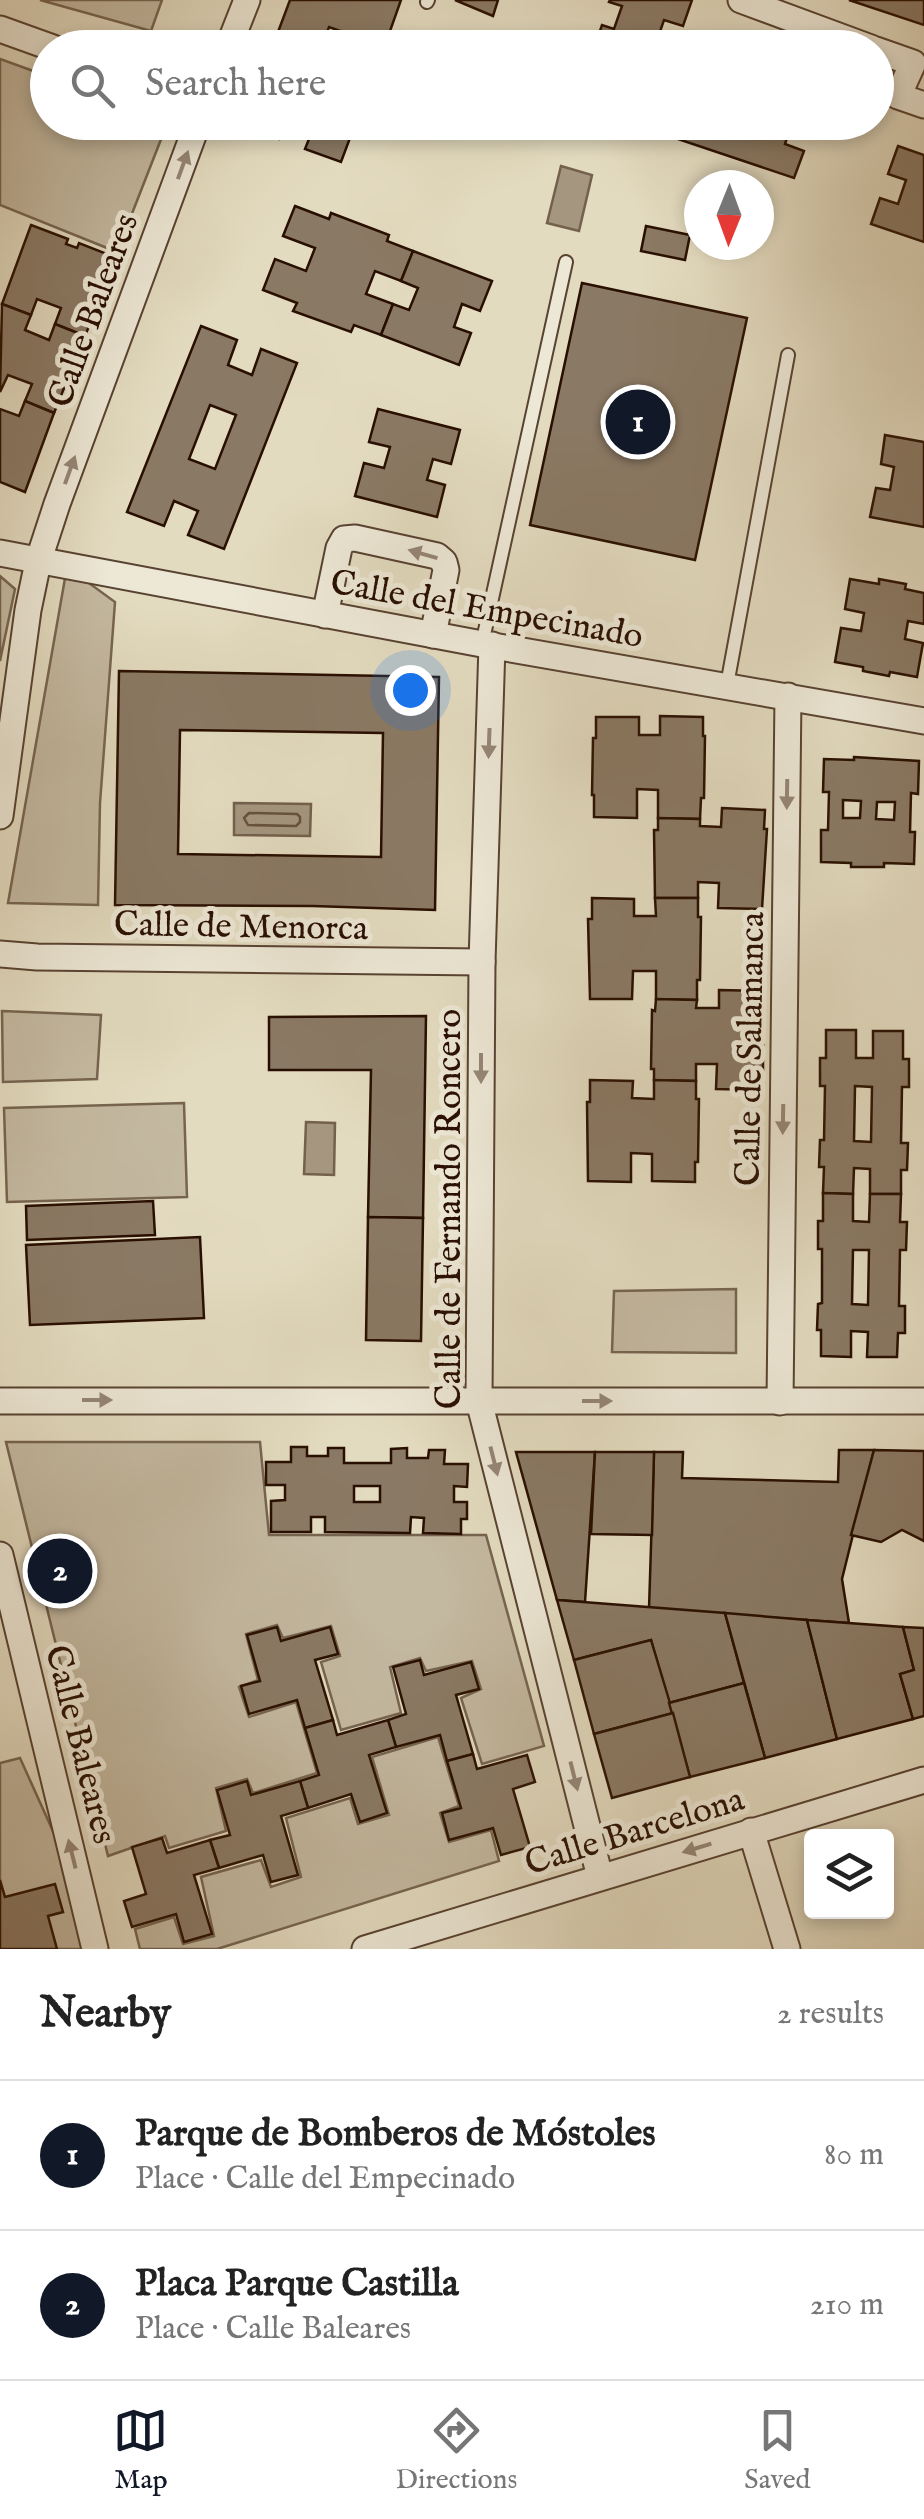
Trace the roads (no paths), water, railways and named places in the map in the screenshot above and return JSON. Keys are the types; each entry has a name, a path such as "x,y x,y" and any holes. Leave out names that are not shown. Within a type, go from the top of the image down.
{"street":[{"path":"235,30 247,0"},
{"path":"741,0 824,30"},
{"path":"0,29 30,40"},
{"path":"894,56 912,63 898,96 924,106"},
{"name":"Calle Baleares","path":"0,816 38,562 191,140"},
{"path":"326,615 339,548 344,540 355,538 437,556 444,562 446,570 434,635"},
{"name":"Calle del Empecinado","path":"0,554 924,722"},
{"name":"Calle de Fernando Roncero","path":"487,645 479,1401 600,1877"},
{"name":"Calle de Salamanca","path":"780,1402 788,696"},
{"name":"Calle de Menorca","path":"0,954 37,958 482,962"},
{"path":"0,1401 924,1402"},
{"name":"Calle Baleares","path":"0,1554 95,1949"},
{"name":"Calle Barcelona","path":"381,1947 924,1780"},
{"path":"751,1832 788,1949"}],"lane":[{"path":"487,645 566,262"},
{"path":"727,685 788,355"}],"water":[{"path":"561,166 592,175 579,231 547,223"},
{"path":"234,803 311,804 310,836 234,835"},
{"path":"306,1122 335,1123 334,1175 304,1174"}],"place":[{"name":"Parque de Bomberos de Móstoles","path":"638,422"},
{"name":"Placa Parque Castilla","path":"60,1571"}]}
